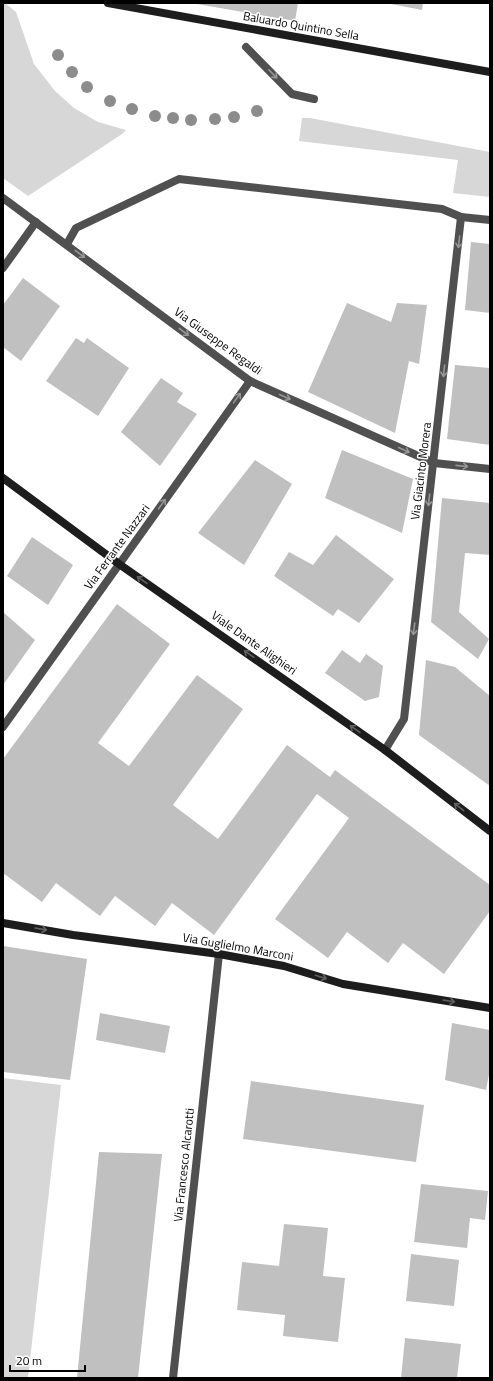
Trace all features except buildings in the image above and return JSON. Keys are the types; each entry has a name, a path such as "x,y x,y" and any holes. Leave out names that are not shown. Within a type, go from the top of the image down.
{"main road":[{"name":"Baluardo Quintino Sella","path":"108,3 490,72"},
{"name":"Viale Dante Alighieri","path":"3,478 119,564 385,750 490,831"},
{"name":"Via Guglielmo Marconi","path":"3,923 73,935 219,954 284,966 343,984 490,1008"}],"street":[{"path":"246,47 292,94 314,98"},
{"path":"67,244 76,228 179,179 442,209 461,217 490,220"},
{"name":"Via Giuseppe Regaldi","path":"3,198 250,381 434,463 490,469"},
{"name":"Via Giacinto Morera","path":"385,750 404,719 461,217"},
{"path":"3,268 36,222"},
{"name":"Via Ferrante Nazzari","path":"3,727 250,381"},
{"name":"Via Francesco Alcarotti","path":"173,1378 219,954"}],"shaded area":[{"path":"3,3 16,12 34,64 55,91 74,108 98,122 126,130 28,196 3,178"},
{"path":"302,118 310,118 490,152 490,197 453,193 458,160 299,141"},
{"path":"3,1078 61,1085 28,1378 3,1378"}]}
